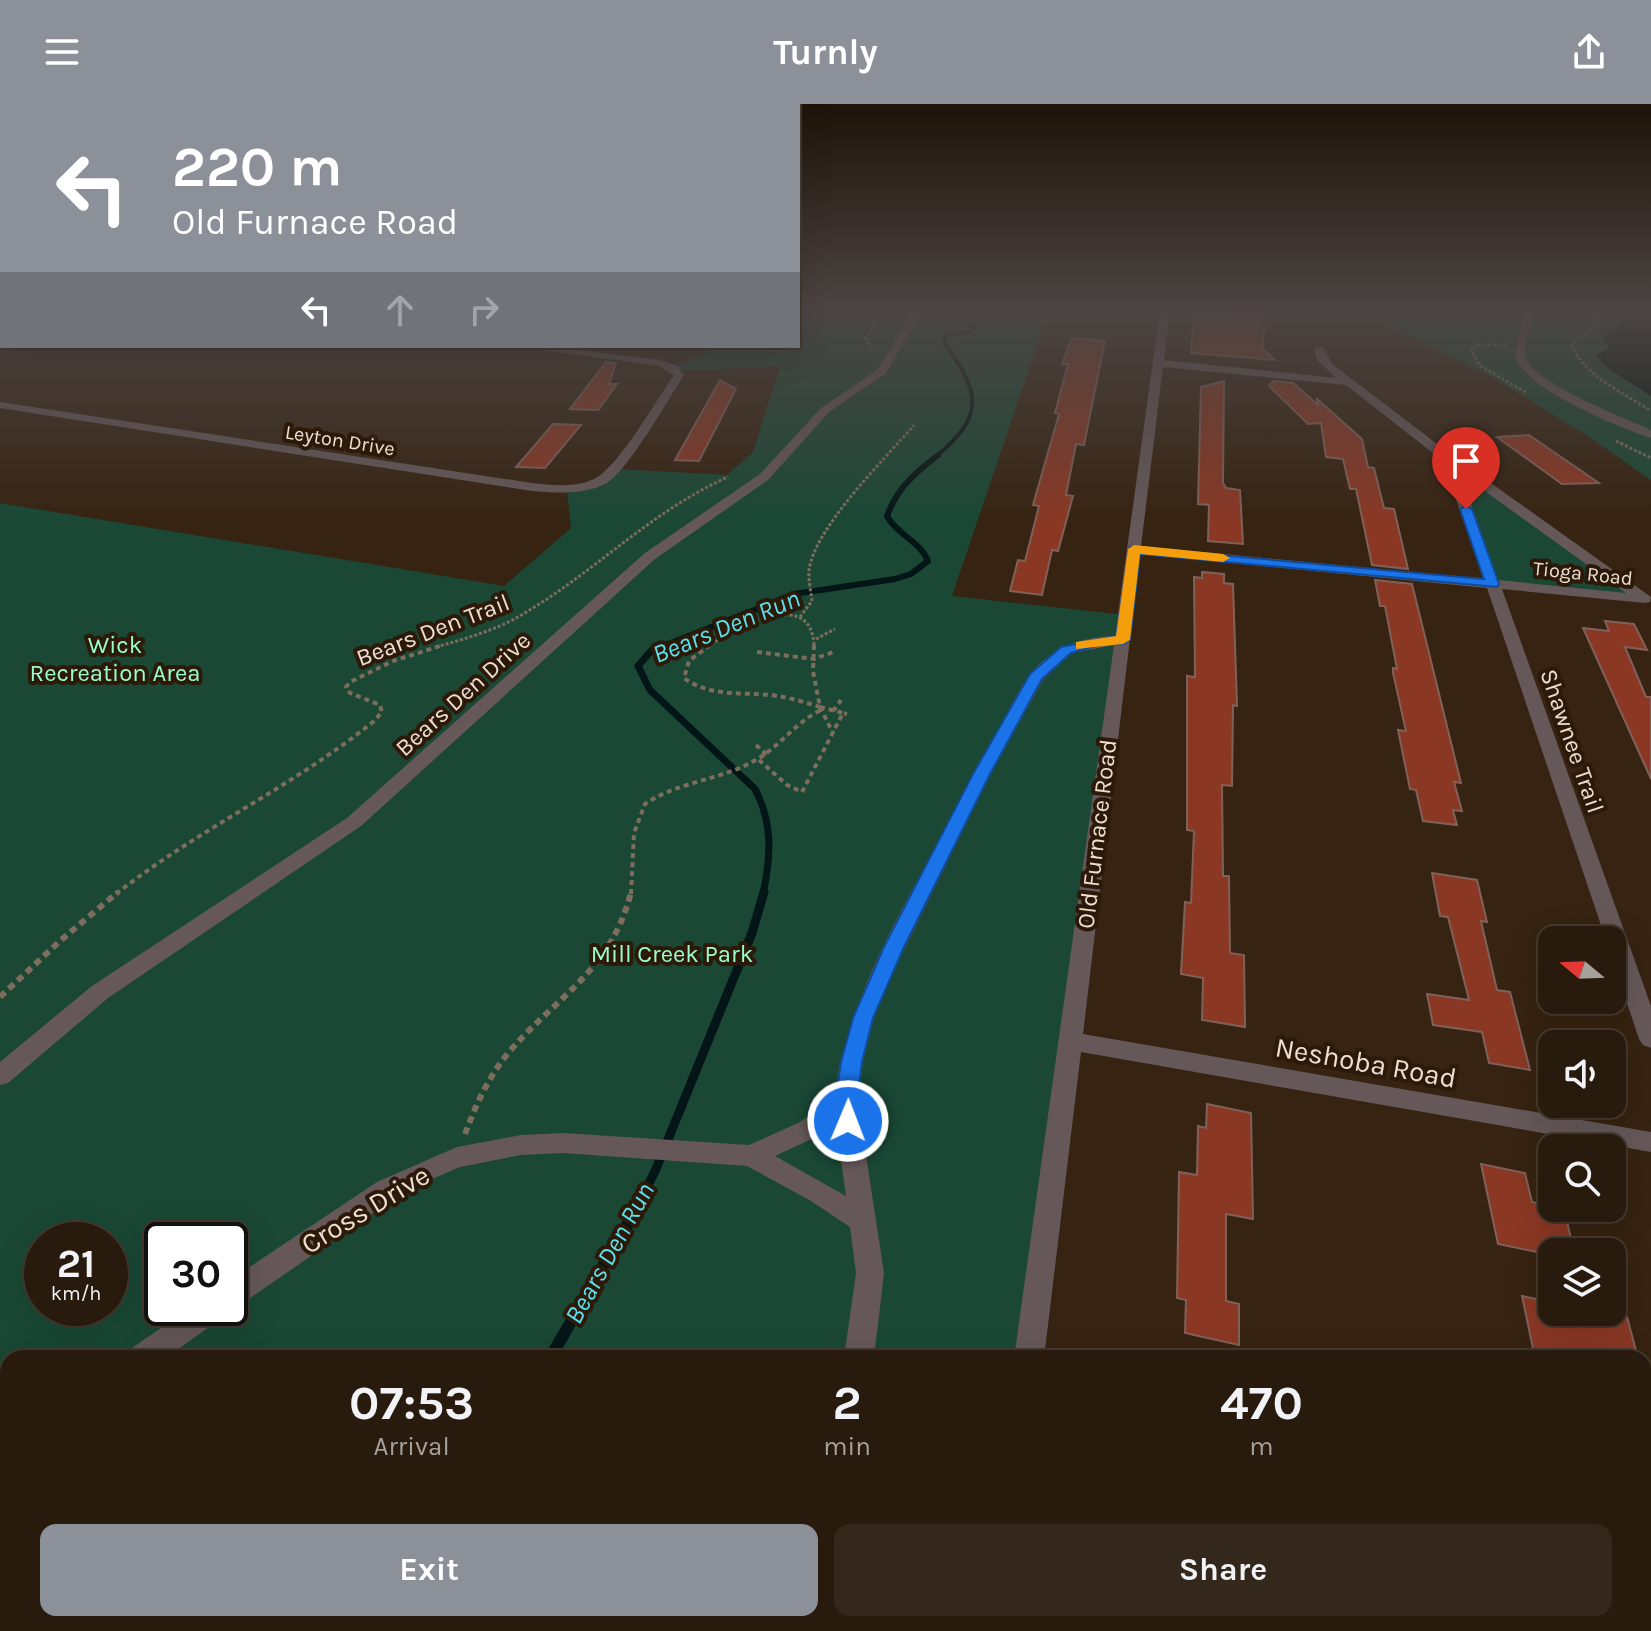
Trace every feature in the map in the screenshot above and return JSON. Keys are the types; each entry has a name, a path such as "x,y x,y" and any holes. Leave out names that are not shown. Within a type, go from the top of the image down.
{"street":[{"name":"Leyton Drive","path":"0,405 532,487 579,487 600,481 613,472 675,381"},
{"name":"Bears Den Drive","path":"0,1076 100,992 354,822 650,556 764,477 825,410 867,381"},
{"name":"Old Furnace Road","path":"1030,1350 1156,381"},
{"path":"1342,381 1349,382 1449,459 1648,601"},
{"path":"1547,381 1651,434"},
{"name":"Shawnee Trail","path":"1449,459 1651,1039"},
{"name":"Tioga Road","path":"1134,549 1648,601"},
{"path":"860,1350 870,1273 846,1103 851,1062 863,1018 885,966 1028,689 1052,659 1066,650 1099,641 1123,640"},
{"name":"Neshoba Road","path":"1070,1041 1651,1142"},
{"name":"Cross Drive","path":"751,1156 809,1129 846,1103"},
{"name":"Cross Drive","path":"248,1284 386,1190 418,1173 457,1157 521,1145 563,1143 751,1156 820,1193 863,1221"},
{"path":"153,1350 187,1326"}],"path":[{"path":"1607,381 1651,411"},
{"path":"802,615 813,597 809,569 814,551 839,514 914,425"},
{"name":"Bears Den Trail","path":"0,997 102,905 165,858 305,773 373,722 382,712 380,705 350,693 346,687 350,682 391,661 467,638 525,614 560,592 654,517 713,483 739,473"},
{"path":"759,760 787,785 803,792 845,714 773,695 738,695 692,685 684,678 686,669 695,654 761,619 777,614 802,615 815,611"},
{"path":"802,615 816,639 815,683 827,725 833,733"},
{"path":"816,639 835,629"},
{"path":"757,652 814,659 836,651"},
{"path":"768,703 773,695"},
{"path":"833,711 841,700"},
{"path":"457,1157 472,1114 491,1076 512,1048 588,975 606,950 630,896 635,869 635,821 640,809 656,795 718,777 759,760 806,717 823,709"},
{"path":"756,745 767,755"}],"green space":[{"name":"Mill Creek Park","path":"775,381 1025,381 952,596 1126,615 1030,1350 0,1350 0,503 504,586 571,528 567,489 579,487 615,469 727,475 753,452"},
{"path":"1499,381 1651,381 1651,480"},
{"path":"1449,459 1645,599 1492,584"}],"shaded area":[{"path":"1628,381 1651,381 1651,396"}],"building":[{"path":"591,381 617,384 598,410 570,409"},
{"path":"719,381 736,389 699,461 675,460"},
{"path":"1063,381 1097,381 1084,445 1076,444 1066,495 1073,496 1058,551 1052,550 1042,595 1010,591 1018,560 1025,561 1039,506 1033,505 1059,414 1055,413"},
{"path":"1224,381 1223,483 1226,488 1240,490 1243,544 1208,541 1209,505 1198,504 1201,387"},
{"path":"1273,381 1293,383 1318,405 1317,399 1362,439 1368,467 1374,468 1384,508 1394,509 1408,569 1372,565 1356,489 1350,489 1343,459 1326,457 1321,423 1308,424 1269,386"},
{"path":"553,424 581,425 545,468 516,467"},
{"path":"1529,435 1599,483 1562,484 1497,437"},
{"path":"1202,572 1224,574 1224,583 1233,584 1237,706 1233,705 1232,786 1222,785 1223,876 1229,876 1230,953 1244,955 1245,1027 1202,1020 1203,978 1181,974 1185,902 1191,903 1194,831 1187,830 1187,676 1195,677 1194,577 1202,578"},
{"path":"1375,580 1412,584 1461,783 1454,782 1462,811 1453,810 1457,825 1423,821 1416,790 1410,789 1398,730 1406,731 1393,673 1393,668 1397,669 1385,606 1380,606"},
{"path":"1605,621 1634,624 1647,650 1625,647 1646,697 1651,697 1651,779 1583,628 1609,631"},
{"path":"1432,873 1477,880 1487,922 1481,921 1497,990 1510,992 1530,1070 1489,1063 1482,1032 1433,1025 1427,994 1469,1000 1448,917 1440,916"},
{"path":"1207,1104 1251,1113 1253,1219 1226,1214 1226,1301 1239,1304 1239,1345 1185,1333 1186,1300 1177,1298 1179,1172 1197,1175 1198,1126 1206,1128"},
{"path":"1481,1164 1525,1173 1532,1202 1538,1203 1538,1222 1567,1222 1571,1238 1538,1238 1538,1252 1498,1244"},
{"path":"1522,1296 1538,1299 1538,1326 1626,1326 1627,1317 1636,1350 1533,1350"}],"waterway":[{"name":"Bears Den Run","path":"935,457 964,428 970,415 972,402 967,381"},
{"name":"Bears Den Run","path":"661,647 794,594 911,574 928,561 920,548 887,516 908,482 938,455"},
{"name":"Bears Den Run","path":"661,647 666,645"},
{"name":"Bears Den Run","path":"661,647 651,651 638,666 650,690 755,789 761,802 769,840 763,894"},
{"name":"Bears Den Run","path":"634,1213 656,1169 752,933 764,892"},
{"name":"Bears Den Run","path":"555,1350 634,1213"}],"slow traffic":[{"path":"1081,646 1099,641 1123,640 1134,549 1223,558"}],"route":[{"path":"848,1121 846,1103 851,1062 863,1018 894,947 1014,713 1036,677 1052,659 1066,650 1099,641 1123,640 1134,549 1492,584 1466,509"}],"park label":[{"name":"Wick Recreation Area","path":"115,659"}]}
